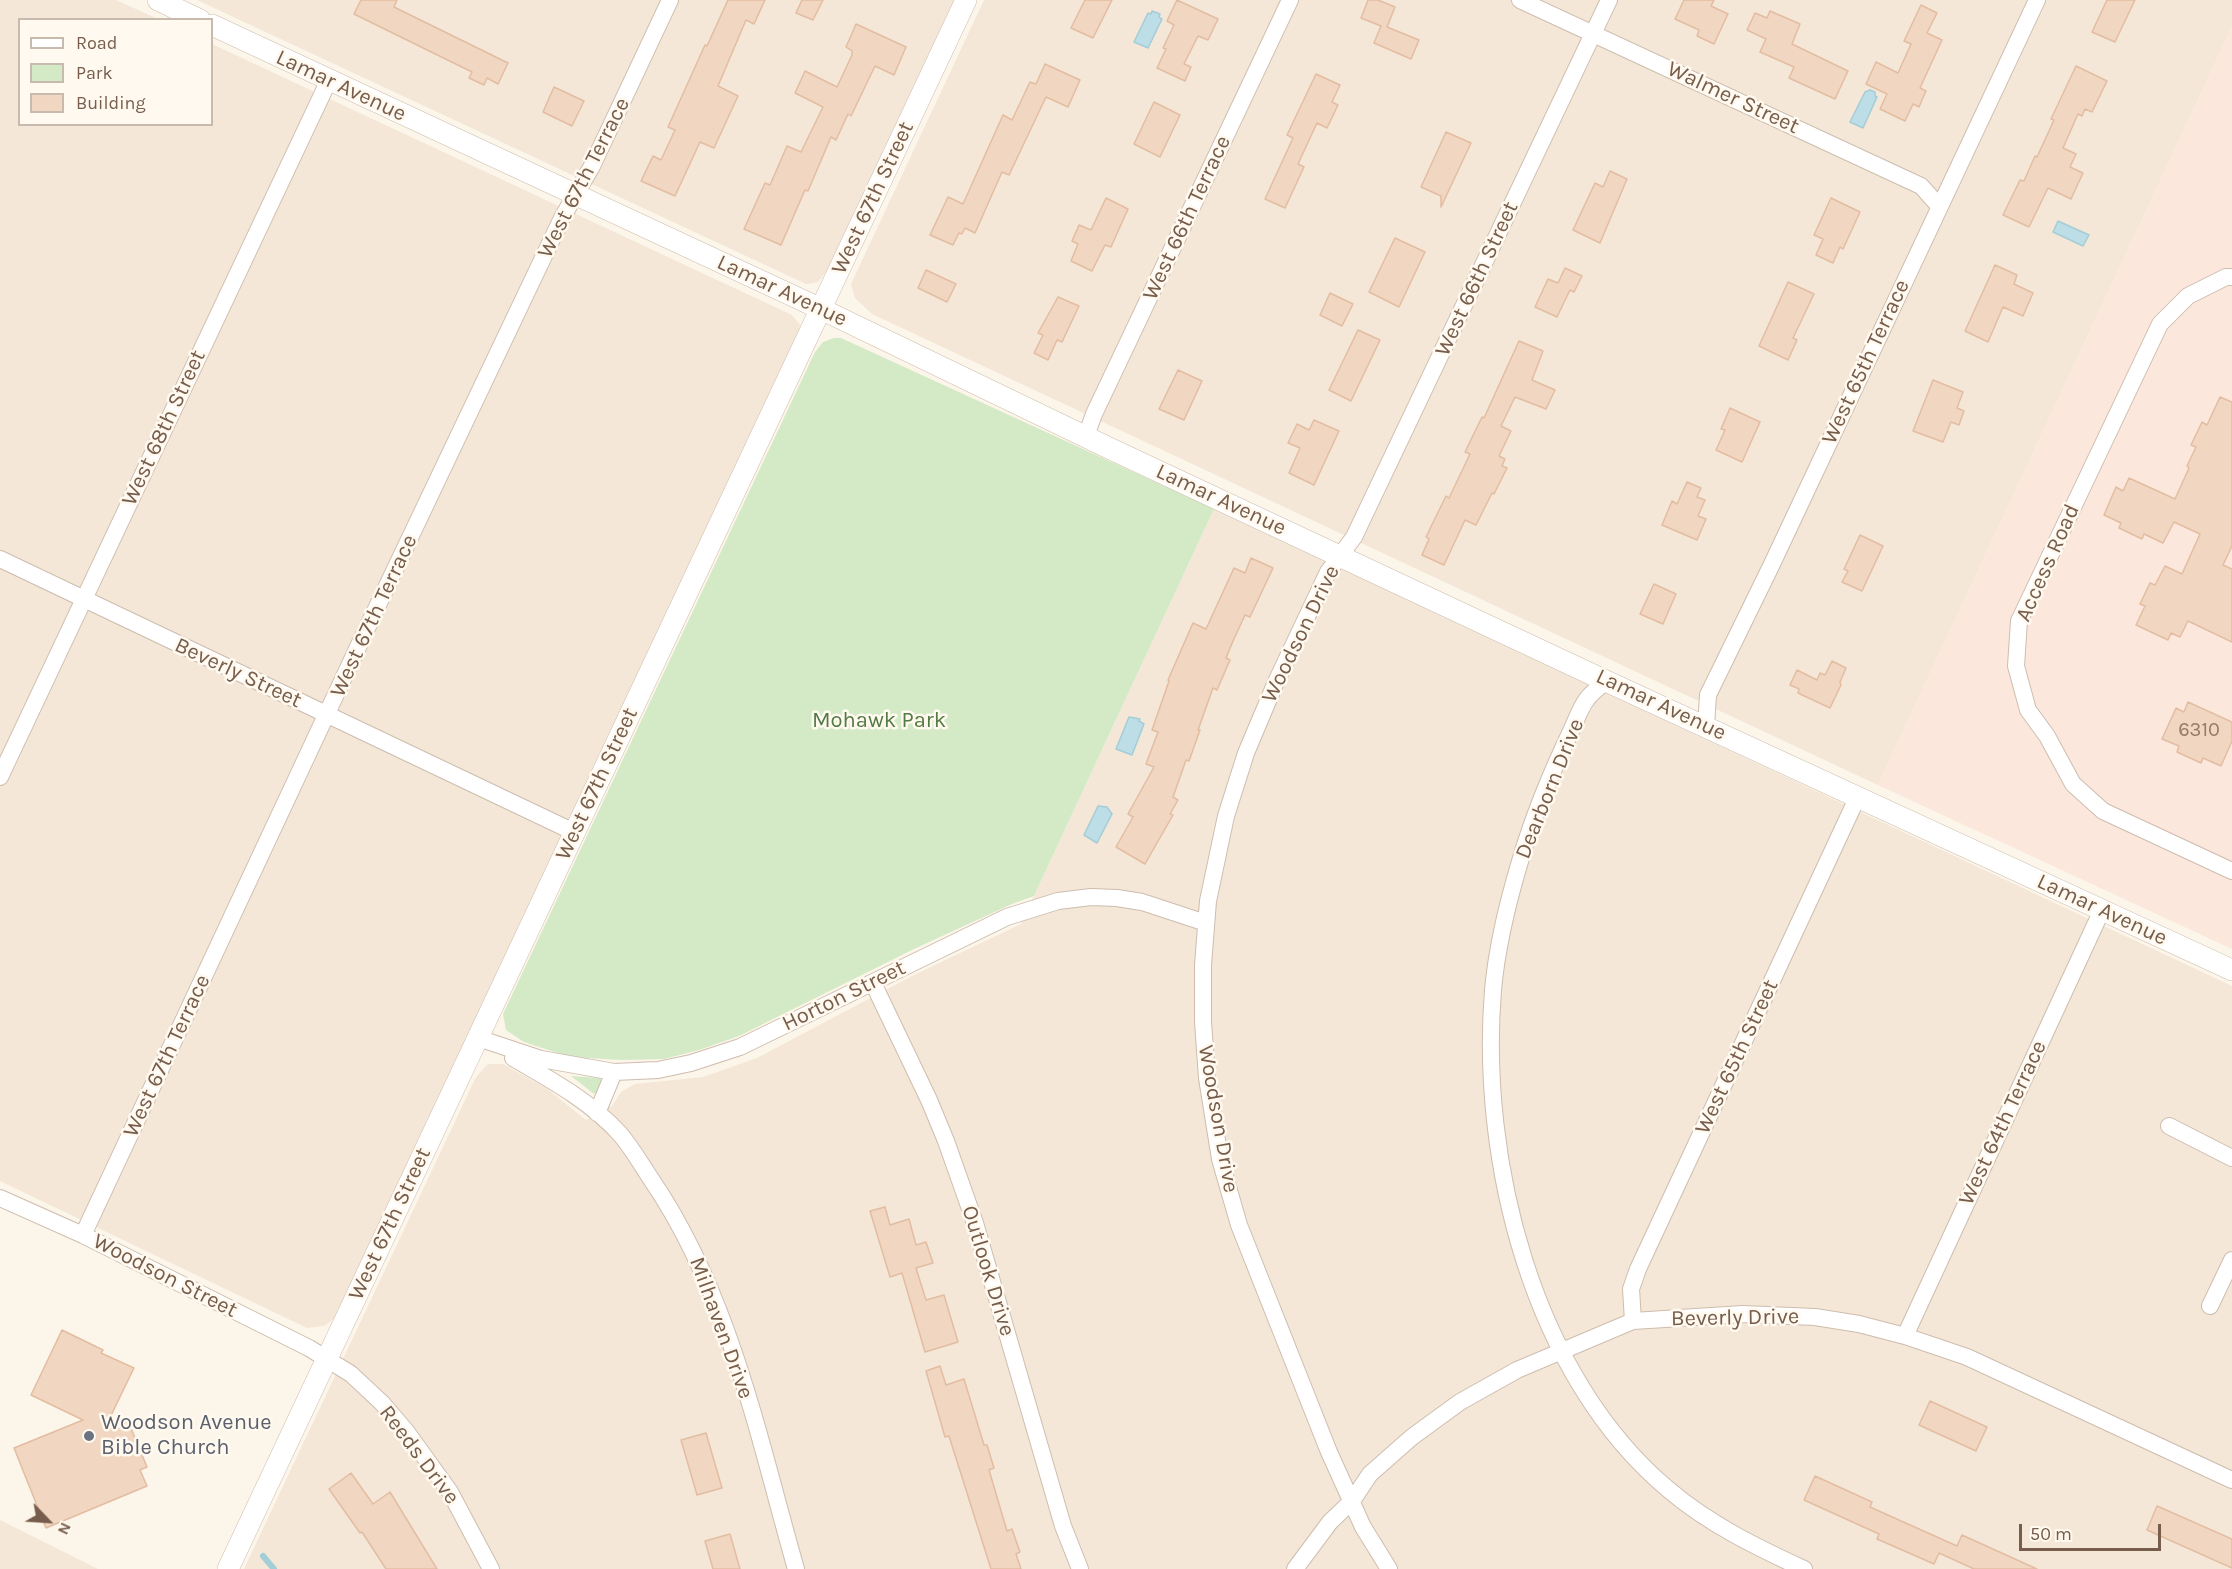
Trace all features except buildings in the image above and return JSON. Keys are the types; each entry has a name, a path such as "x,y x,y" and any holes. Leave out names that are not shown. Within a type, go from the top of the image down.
{"street":[{"path":"158,0 196,18"},
{"name":"West 67th Terrace","path":"83,1235 557,229 592,166 670,0"},
{"name":"West 67th Street","path":"228,1569 966,0"},
{"name":"West 66th Terrace","path":"1086,436 1094,414 1290,0"},
{"name":"Walmer Street","path":"1520,0 1922,186 1939,206"},
{"name":"West 66th Street","path":"1340,555 1354,537 1609,0"},
{"name":"West 65th Terrace","path":"1706,726 1708,695 2037,0"},
{"name":"Lamar Avenue","path":"213,25 820,309 1606,681 2232,970"},
{"name":"West 68th Street","path":"0,777 329,80"},
{"name":"Access Road","path":"2232,277 2226,277 2188,296 2160,324 2019,621 2016,666 2028,710 2047,736 2073,784 2103,811 2232,871"},
{"name":"Woodson Drive","path":"1340,555 1323,582 1276,682 1246,753 1224,826 1206,922 1203,1022 1207,1078 1220,1159 1243,1236 1329,1452 1363,1527 1389,1569"},
{"name":"Beverly Street","path":"0,559 574,832"},
{"name":"Dearborn Drive","path":"1606,681 1586,700 1534,815 1510,895 1498,954 1493,991 1491,1077 1498,1152 1506,1196 1525,1264 1549,1324 1575,1376 1602,1419 1622,1444 1667,1489 1722,1527 1760,1549 1804,1569"},
{"name":"West 65th Street","path":"1633,1321 1631,1289 1638,1269 1858,796"},
{"name":"Horton Street","path":"477,1038 541,1059 614,1072 657,1070 691,1063 740,1047 1007,917 1058,901 1091,897 1117,898 1151,904 1206,922"},
{"name":"West 64th Terrace","path":"1905,1336 2102,910"},
{"name":"Outlook Drive","path":"873,983 929,1100 975,1222 1063,1526 1080,1569"},
{"name":"Milhaven Drive","path":"477,1038 557,1083 584,1101 619,1134 664,1197 712,1290 735,1353 796,1569"},
{"path":"597,1113 614,1072"},
{"path":"2169,1126 2232,1158"},
{"name":"Woodson Street","path":"0,1198 83,1235 309,1348 326,1359"},
{"path":"2210,1306 2232,1260"},
{"name":"Beverly Drive","path":"1295,1569 1330,1522 1352,1501 1370,1474 1412,1437 1460,1402 1517,1370 1633,1321 1743,1314 1815,1317 1859,1324 1905,1336 1966,1357 2232,1479"},
{"name":"Reeds Drive","path":"326,1359 351,1374 382,1403 406,1431 450,1492 491,1569"}],"shaded area":[{"path":"0,0 116,0 156,18 18,18 18,126 213,126 213,44 792,315 800,325 796,343 335,1318 324,1326 307,1328 0,1181"},
{"path":"197,0 956,0 830,267 818,282 806,284"},
{"path":"984,0 2232,0 2232,27 1878,785 872,314 855,298 851,284"},
{"path":"2232,27 2232,949 1878,785"},
{"path":"1214,509 2232,986 2232,1569 244,1569 476,1077 488,1064 503,1064 546,1088 586,1120 612,1106 621,1092 635,1084 703,1077 757,1058 914,975 1021,924"},
{"path":"0,1520 98,1569 0,1569"}],"green space":[{"name":"Mohawk Park","path":"841,338 1214,509 1034,896 914,949 739,1036 699,1050 664,1059 621,1060 570,1057 524,1042 506,1030 503,1014 815,352 823,342"},
{"path":"571,1076 600,1078 602,1081 594,1094"}],"water":[{"path":"1152,11 1160,14 1159,17 1162,19 1148,48 1134,42 1148,13 1151,14"},
{"path":"1870,90 1875,92 1877,97 1863,128 1850,122 1865,92"},
{"path":"2058,221 2089,235 2083,246 2053,232"},
{"path":"1129,717 1140,719 1139,721 1144,724 1132,755 1116,749"},
{"path":"1098,806 1107,807 1112,814 1097,843 1084,835"}],"waterway":[{"path":"263,1556 274,1569"}],"place":[{"name":"Woodson Avenue Bible Church","path":"89,1436"}]}
